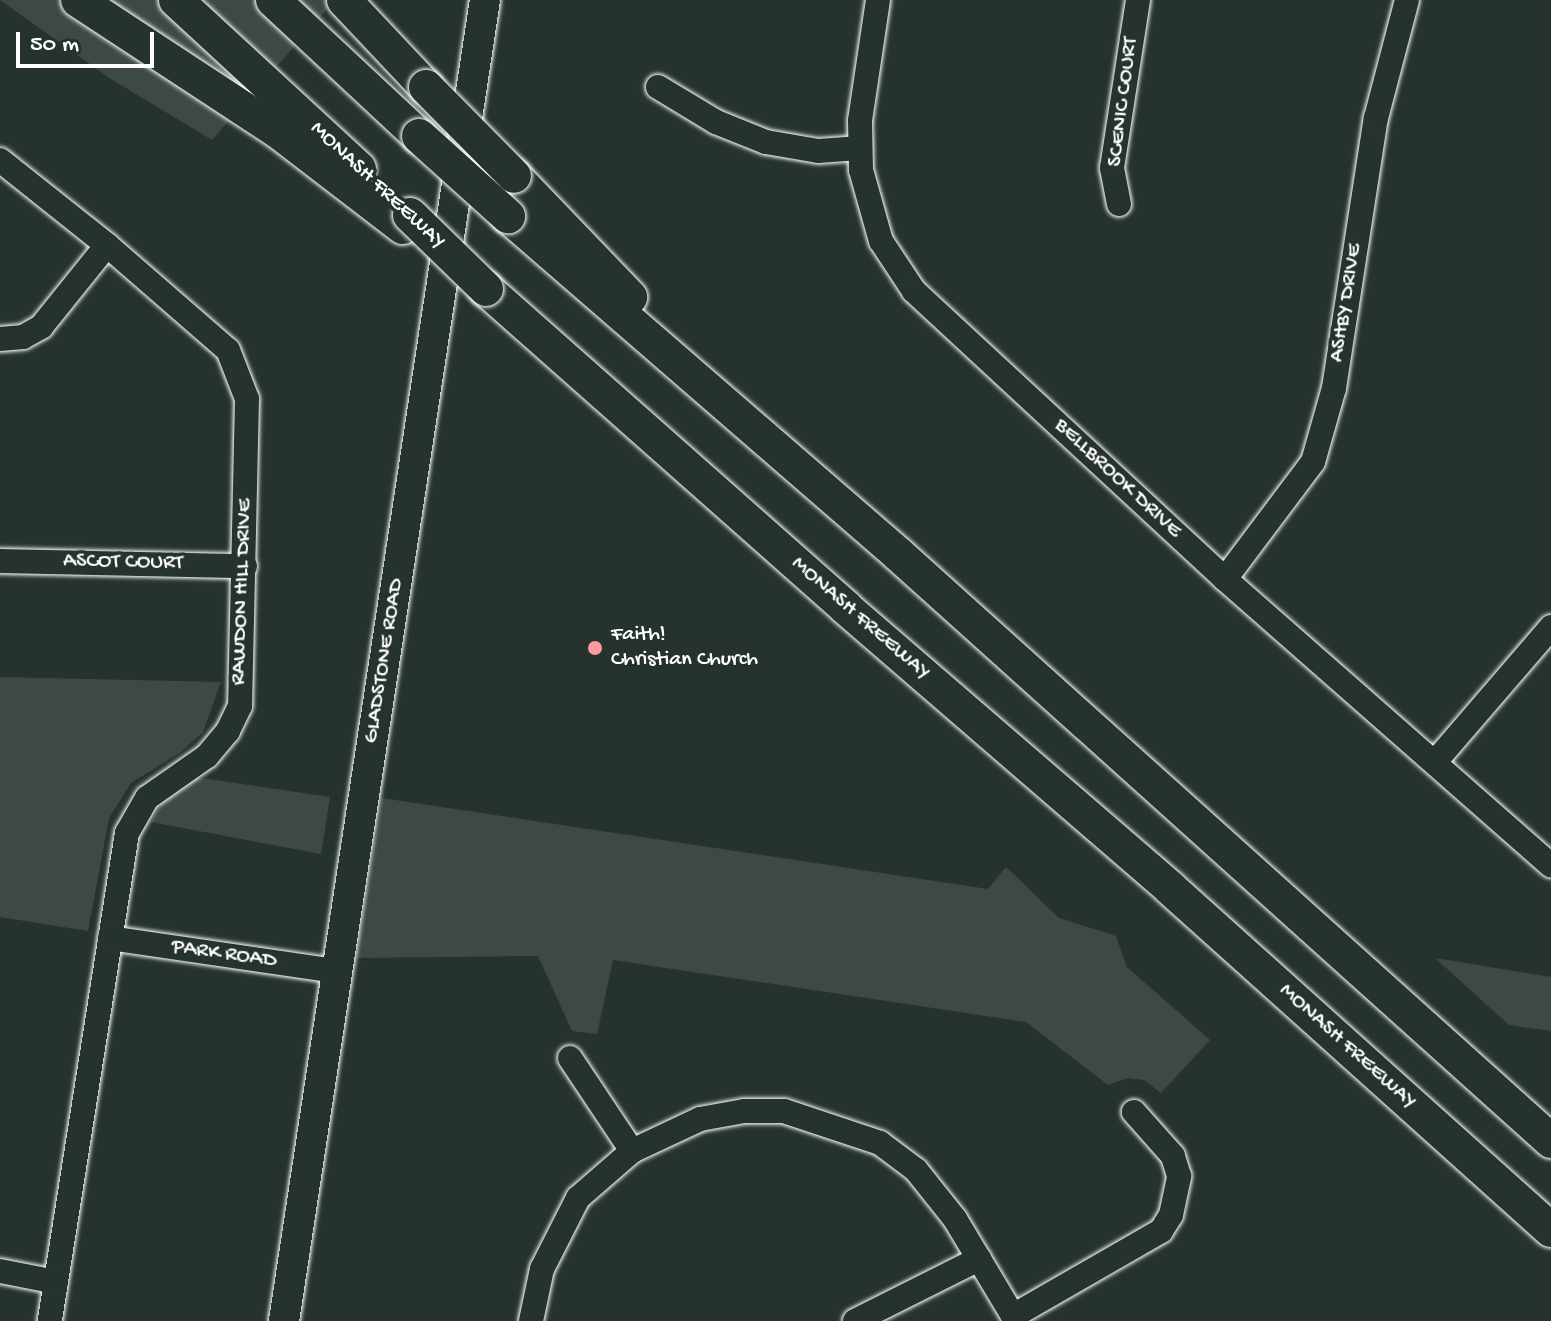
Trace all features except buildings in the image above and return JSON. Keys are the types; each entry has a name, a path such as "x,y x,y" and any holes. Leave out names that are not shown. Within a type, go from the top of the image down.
{"highway":[{"path":"78,0 279,132 406,221"},
{"name":"MONASH FREEWAY","path":"176,0 406,221 1170,888 1551,1230"},
{"path":"273,0 508,216 744,421 1551,1141"},
{"path":"344,0 744,421"}],"main road":[{"name":"GLADSTONE ROAD","path":"284,1321 485,0"}],"street":[{"name":"BELLBROOK DRIVE","path":"878,0 860,148 867,201 881,241 914,291 1225,579 1551,865"},
{"name":"SCENIC COURT","path":"1119,204 1112,168 1138,0"},
{"name":"ASHBY DRIVE","path":"1225,579 1313,462 1334,388 1376,118 1407,0"},
{"path":"658,87 716,122 766,142 818,151 860,148"},
{"name":"RAWDON HILL DRIVE","path":"0,160 107,245 228,350 247,399 240,706 228,731 207,756 162,785 133,819 124,848 50,1321"},
{"path":"0,339 23,337 41,327 107,245"},
{"name":"ASCOT COURT","path":"0,561 245,566"},
{"path":"1435,762 1551,627"},
{"name":"PARK ROAD","path":"110,938 337,971"},
{"path":"570,1058 632,1151"},
{"path":"531,1321 542,1269 578,1198 632,1151 663,1133 700,1119 744,1111 784,1111 880,1143 916,1170 955,1219 1014,1318 1161,1231 1171,1215 1179,1176 1173,1156 1134,1112"},
{"path":"855,1321 979,1259"},
{"path":"0,1271 56,1282"}],"shaded area":[{"path":"0,0 335,0 212,140 111,79"},
{"path":"0,677 221,682 203,732 181,752 131,783 109,818 88,931 0,917"},
{"path":"194,777 330,797 321,854 151,822 165,798"},
{"path":"382,798 988,889 1006,867 1059,918 1116,936 1127,967 1210,1040 1161,1093 1144,1080 1128,1078 1108,1085 1026,1022 613,960 597,1034 572,1031 538,956 356,958"},
{"path":"1435,958 1551,977 1551,1031 1509,1025"}],"place":[{"name":"Faith! Christian Church","path":"595,648"}]}
